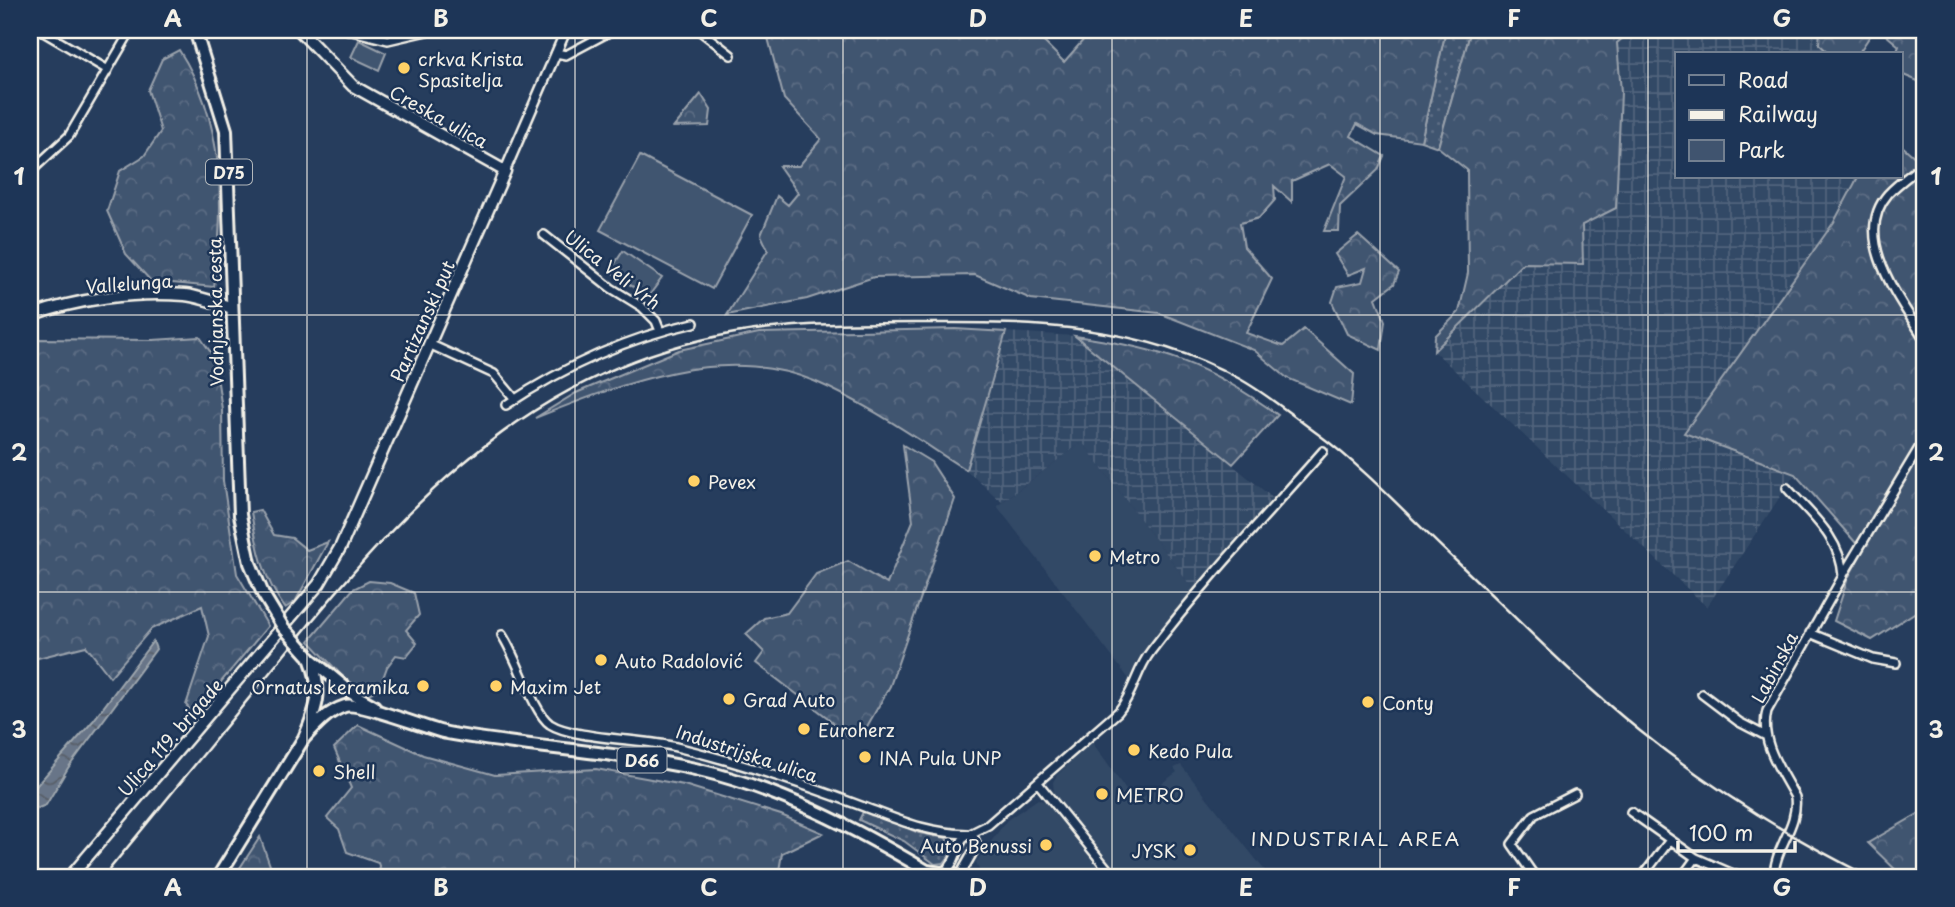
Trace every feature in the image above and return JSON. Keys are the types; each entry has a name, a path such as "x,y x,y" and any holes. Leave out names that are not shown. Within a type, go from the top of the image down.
{"main road":[{"name":"Vodnjanska cesta","path":"195,30 226,130 240,515 250,562 263,594 283,627 309,656"},
{"name":"Creska ulica","path":"299,30 353,86 505,170"},
{"name":"Partizanski put","path":"293,618 319,584 341,546 505,170"},
{"name":"Vallelunga","path":"30,316 60,305 146,295 186,295 232,308"},
{"name":"Ulica 119. brigade","path":"69,877 293,618"},
{"name":"D75","path":"309,656 342,685"},
{"name":"D75","path":"309,656 319,693"},
{"path":"218,877 304,738 319,693 326,682 342,685 347,699 304,738"},
{"name":"D66","path":"342,685 390,715"},
{"name":"D66","path":"319,693 324,708 356,706 448,733 587,750 695,769 796,803 854,829 936,874 958,877"}],"street":[{"path":"40,30 108,71"},
{"path":"30,172 69,136 131,30"},
{"path":"348,30 388,40 431,30"},
{"name":"Partizanski put","path":"505,170 565,30"},
{"path":"556,53 566,55 613,30"},
{"path":"699,30 731,55"},
{"path":"1925,163 1887,194 1874,217 1875,247 1894,289 1925,340"},
{"name":"Ulica Veli Vrh","path":"544,235 611,288 642,307 656,321 660,331"},
{"path":"506,405 590,357 660,331 695,323"},
{"path":"429,344 494,374 515,399"},
{"name":"Labinska","path":"1764,735 1767,711 1925,438"},
{"name":"Industrijska ulica","path":"502,635 516,658 541,716 561,729 662,743 701,752 863,806 910,826 968,834 988,825 1118,712 1133,691 1145,659 1195,596 1323,451"},
{"path":"1787,488 1832,538 1842,560 1843,576"},
{"path":"1810,633 1873,659 1896,663"},
{"path":"1702,694 1739,722 1764,735 1795,797 1796,807 1778,852 1774,877"},
{"path":"1038,783 1114,877"},
{"path":"1535,877 1512,844 1534,815 1575,794"},
{"path":"1631,812 1696,858 1740,877"},
{"name":"Industrijska ulica","path":"958,877 988,825"},
{"name":"Industrijska ulica","path":"947,833 960,842"},
{"path":"936,874 957,857 960,842 968,834 976,838 977,845"},
{"path":"1642,877 1670,840"},
{"path":"1682,877 1696,858"}],"shaded area":[{"path":"1632,30 1820,30 1819,44 1828,52 1675,52 1675,178 1857,178 1834,222 1685,433 1795,474 1707,607 1434,351 1523,263 1582,225 1616,208 1621,92 1617,43"},
{"path":"1006,332 1075,336 1274,499 1193,589 1082,442 1002,502 966,470"},
{"path":"1082,442 1193,589 1137,660 1129,679 997,506"},
{"path":"1092,742 1135,803 1177,772 1174,768 1181,765 1270,877 1122,877 1054,793 1053,782 1057,775"},
{"path":"1038,799 1045,802 1106,877 981,875 976,862 1007,820"}],"green space":[{"path":"766,30 1032,30 1064,62 1092,30 1446,30 1421,141 1377,135 1357,124 1351,136 1384,156 1378,170 1340,206 1339,231 1324,231 1346,176 1330,164 1292,181 1292,202 1274,186 1275,200 1259,218 1240,223 1244,247 1272,279 1246,333 1283,346 1304,329 1354,374 1351,405 1287,378 1254,350 1159,313 1031,299 975,275 874,277 807,299 727,315 768,250 761,235 777,196 788,205 798,193 779,166 799,166 821,139 784,99"},
{"path":"1446,30 1471,30 1438,147 1421,141"},
{"path":"1471,30 1632,30 1617,43 1621,92 1616,208 1582,225 1583,264 1523,263 1434,351 1435,336 1459,312 1468,273 1467,170 1438,147"},
{"path":"1820,30 1874,30 1859,52 1828,52 1819,44"},
{"path":"1880,30 1925,30 1925,84 1902,74 1902,52 1897,52 1899,46"},
{"path":"359,40 386,53 379,70 351,57"},
{"path":"179,50 194,77 205,106 218,165 220,226 214,287 151,281 126,254 107,211 120,171 144,156 161,131 148,90 162,59"},
{"path":"701,94 711,110 709,126 674,127"},
{"path":"1902,146 1925,166 1925,606 1872,640 1834,621 1848,578 1863,551 1795,474 1684,433 1834,222 1857,178 1902,178"},
{"path":"640,156 752,215 712,289 600,230"},
{"path":"1358,235 1399,272 1394,284 1376,298 1385,321 1381,350 1347,334 1332,302 1337,287 1362,282 1366,268 1348,275 1335,254"},
{"path":"623,251 662,278 648,297 610,271"},
{"path":"955,329 1006,332 966,470 854,400 814,381 779,370 744,366 673,372 637,381 535,418 576,393 679,350 759,333"},
{"path":"1075,336 1133,346 1182,361 1229,383 1278,415 1233,464"},
{"path":"200,337 214,357 222,409 223,481 237,574 268,626 194,714 186,705 209,636 202,606 151,629 110,677 86,646 30,660 30,339 153,340"},
{"path":"903,445 931,462 955,499 890,686 865,730 849,738 828,718 756,663 764,652 746,634 764,618 787,613 816,574 848,561 887,584 913,521"},
{"path":"260,510 274,535 292,538 307,550 328,542 295,602 285,608 266,574 259,550 251,512"},
{"path":"369,581 390,583 414,593 419,615 406,630 417,643 406,657 396,655 387,667 379,689 368,694 343,677 309,641 353,589"},
{"path":"358,725 423,755 495,775 596,769 684,785 781,815 823,833 782,853 778,877 383,877 378,863 347,852 339,829 327,818 351,788 334,748"},
{"path":"864,810 919,833 946,838 953,852 944,863 935,864 904,841 859,820"},
{"path":"1925,810 1925,877 1903,877 1868,843"},
{"path":"260,837 274,877 234,877"}],"water":[{"path":"153,641 156,649 68,768 46,805 31,811 30,818 30,793 93,721"}],"railway":[{"path":"103,877 365,559 412,510 461,465 514,425 571,390 633,361 701,340 786,327 872,323 1009,324 1088,330 1164,347 1202,360 1238,378 1269,398 1354,463 1569,669 1640,731 1751,810 1870,877"}],"place":[{"name":"crkva Krista Spasitelja","path":"404,68"},
{"name":"Pevex","path":"694,481"},
{"name":"Metro","path":"1095,556"},
{"name":"Auto Radolović","path":"601,660"},
{"name":"Ornatus keramika","path":"423,686"},
{"name":"Maxim Jet","path":"496,686"},
{"name":"Grad Auto","path":"729,699"},
{"name":"Conty","path":"1368,702"},
{"name":"Euroherz","path":"804,729"},
{"name":"Kedo Pula","path":"1134,750"},
{"name":"INA Pula UNP","path":"865,757"},
{"name":"Shell","path":"319,771"},
{"name":"METRO","path":"1102,794"},
{"name":"Auto Benussi","path":"1046,845"},
{"name":"JYSK","path":"1190,850"}],"district":[{"name":"INDUSTRIAL AREA","path":"1356,838"}]}
